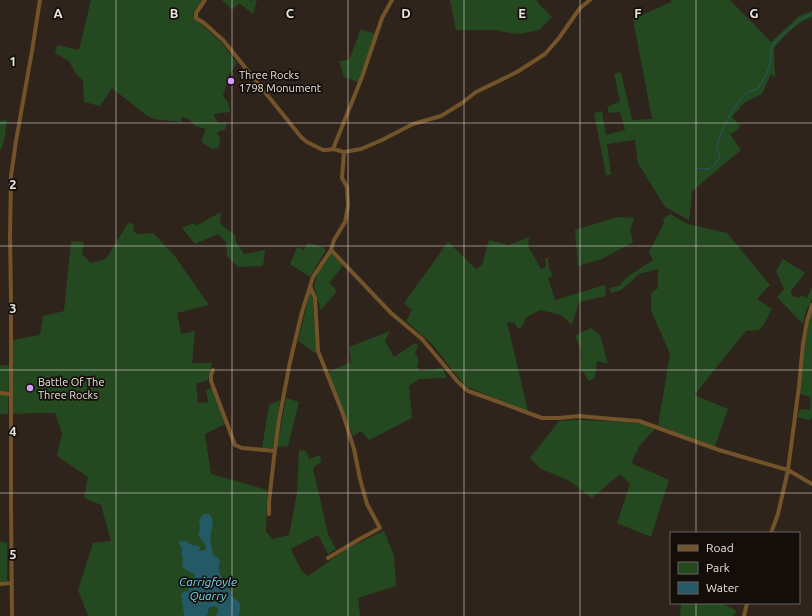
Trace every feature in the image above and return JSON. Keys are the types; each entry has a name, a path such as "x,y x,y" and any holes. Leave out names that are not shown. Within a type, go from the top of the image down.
{"street":[{"path":"12,616 10,394 11,176 40,0"},
{"path":"205,0 196,13 196,18 204,23 222,40 301,136 307,142 323,150 333,149 344,152 361,149 400,132 413,124 441,116 476,92 517,72 545,54 559,38 580,8 590,0"},
{"path":"333,149 362,77 382,18 392,0"},
{"path":"269,514 269,502 279,420 290,362 302,312 313,277 345,222 348,206 347,187 342,178 344,152"},
{"path":"330,250 391,314 422,339 458,382 468,391 542,418 579,416 639,421 719,450 788,470 812,484"},
{"path":"310,286 315,298 318,351 343,414 354,449 367,504 380,528 328,558"},
{"path":"771,532 778,514 788,470 803,344 807,321 812,305"},
{"path":"212,370 210,375 211,381 235,446 249,449 275,451"},
{"path":"0,393 10,394"},
{"path":"0,584 11,583"},
{"path":"744,616 747,604"}],"green space":[{"path":"91,0 203,0 193,13 194,18 221,42 237,63 229,75 223,96 228,102 230,112 213,114 218,123 227,123 225,130 219,131 217,134 220,136 219,147 212,149 201,142 206,129 195,126 189,119 181,117 181,122 153,119 112,88 100,106 84,102 83,81 76,74 69,61 55,53 57,45 79,50"},
{"path":"222,0 257,0 253,14 239,3 232,10"},
{"path":"450,0 537,0 538,3 552,17 539,30 519,34 497,30 456,30"},
{"path":"671,0 730,0 771,42 799,16 812,11 812,17 801,22 786,34 774,48 775,77 771,74 762,94 747,101 732,117 740,126 736,131 730,134 741,150 691,192 692,196 689,220 665,207 638,163 635,140 607,144 611,175 606,175 594,113 602,111 606,135 625,130 620,112 608,113 608,107 620,101 614,74 621,72 632,120 652,119 633,19 671,2"},
{"path":"361,29 375,34 358,82 344,77 339,61 349,60"},
{"path":"7,120 4,142 0,151 0,121"},
{"path":"221,212 220,224 235,235 236,242 244,254 265,250 263,266 238,267 227,256 226,242 218,234 195,244 182,228 194,223 196,226"},
{"path":"670,214 688,224 727,233 770,285 757,299 772,309 764,324 759,330 746,331 694,395 728,409 715,446 692,439 658,425 670,354 651,310 651,293 658,288 658,269 639,274 621,290 611,293 609,288 619,286 627,277 653,260 649,252 664,223 663,219"},
{"path":"617,217 634,218 630,230 633,242 602,259 578,266 575,230"},
{"path":"128,223 133,224 134,232 138,234 153,233 174,255 209,305 177,313 181,334 195,331 192,363 212,363 208,380 196,384 198,403 208,402 206,390 212,388 225,424 205,434 211,474 267,490 266,532 273,539 289,535 297,493 299,450 306,451 309,459 320,455 321,462 313,468 328,534 336,549 328,554 318,535 291,549 301,570 308,576 348,548 384,531 394,556 396,586 358,598 360,616 88,616 78,590 93,543 111,541 101,505 84,498 88,477 57,456 62,433 55,413 13,414 12,340 40,335 43,316 64,311 71,241 84,242 82,254 91,263 106,259"},
{"path":"529,237 528,246 541,269 546,267 545,258 548,258 549,268 553,276 548,278 555,300 605,285 606,296 579,302 572,325 561,315 540,310 526,317 522,327 518,329 515,323 507,322 528,411 467,387 432,344 406,321 412,310 404,303 448,242 476,269 482,265 489,240 509,245"},
{"path":"308,243 322,247 326,250 310,277 290,264 297,247 304,250"},
{"path":"331,253 343,266 329,283 337,291 321,310 314,286 317,274"},
{"path":"783,259 805,273 791,291 792,296 799,298 800,295 807,298 812,287 812,299 806,311 803,324 777,297 784,289 776,271"},
{"path":"310,291 313,300 317,354 298,341"},
{"path":"812,311 812,418 809,420 797,417 800,409 810,410 811,397 800,394 805,343"},
{"path":"591,328 600,335 608,364 597,361 595,377 589,381 580,368 582,352 576,339 576,335"},
{"path":"390,331 385,341 394,357 415,343 418,346 415,353 419,360 417,366 420,371 442,368 447,378 419,379 409,386 412,418 369,440 361,431 353,436 328,372 351,362 349,347"},
{"path":"0,365 9,366 8,414 0,414"},
{"path":"286,398 299,402 288,446 277,447"},
{"path":"280,400 273,447 267,449 262,448 269,405"},
{"path":"579,420 643,424 655,429 640,445 631,463 669,480 651,537 617,523 630,484 620,474 592,498 568,480 541,469 530,458 559,421"},
{"path":"0,541 7,543 7,581 0,582"},
{"path":"681,604 723,604 737,611 732,616 680,616"}],"water":[{"name":"Carrigfoyle Quarry","path":"203,514 210,514 213,522 210,538 213,556 217,557 220,561 219,572 228,585 227,588 232,592 231,596 240,604 239,616 216,616 218,611 217,607 213,606 208,610 208,613 206,614 207,616 185,616 184,614 181,594 185,591 188,592 195,576 193,573 182,567 182,548 178,542 186,541 192,545 200,547 200,551 206,549 205,544 198,534 200,533 199,520"}],"waterway":[{"path":"697,168 711,168 720,157 717,151 723,129 732,111 743,97 748,92 758,89 767,73 771,61 771,49 774,43 798,21 812,14"}],"place":[{"name":"Three Rocks 1798 Monument","path":"231,81"},
{"name":"Battle Of The Three Rocks","path":"30,388"}]}
